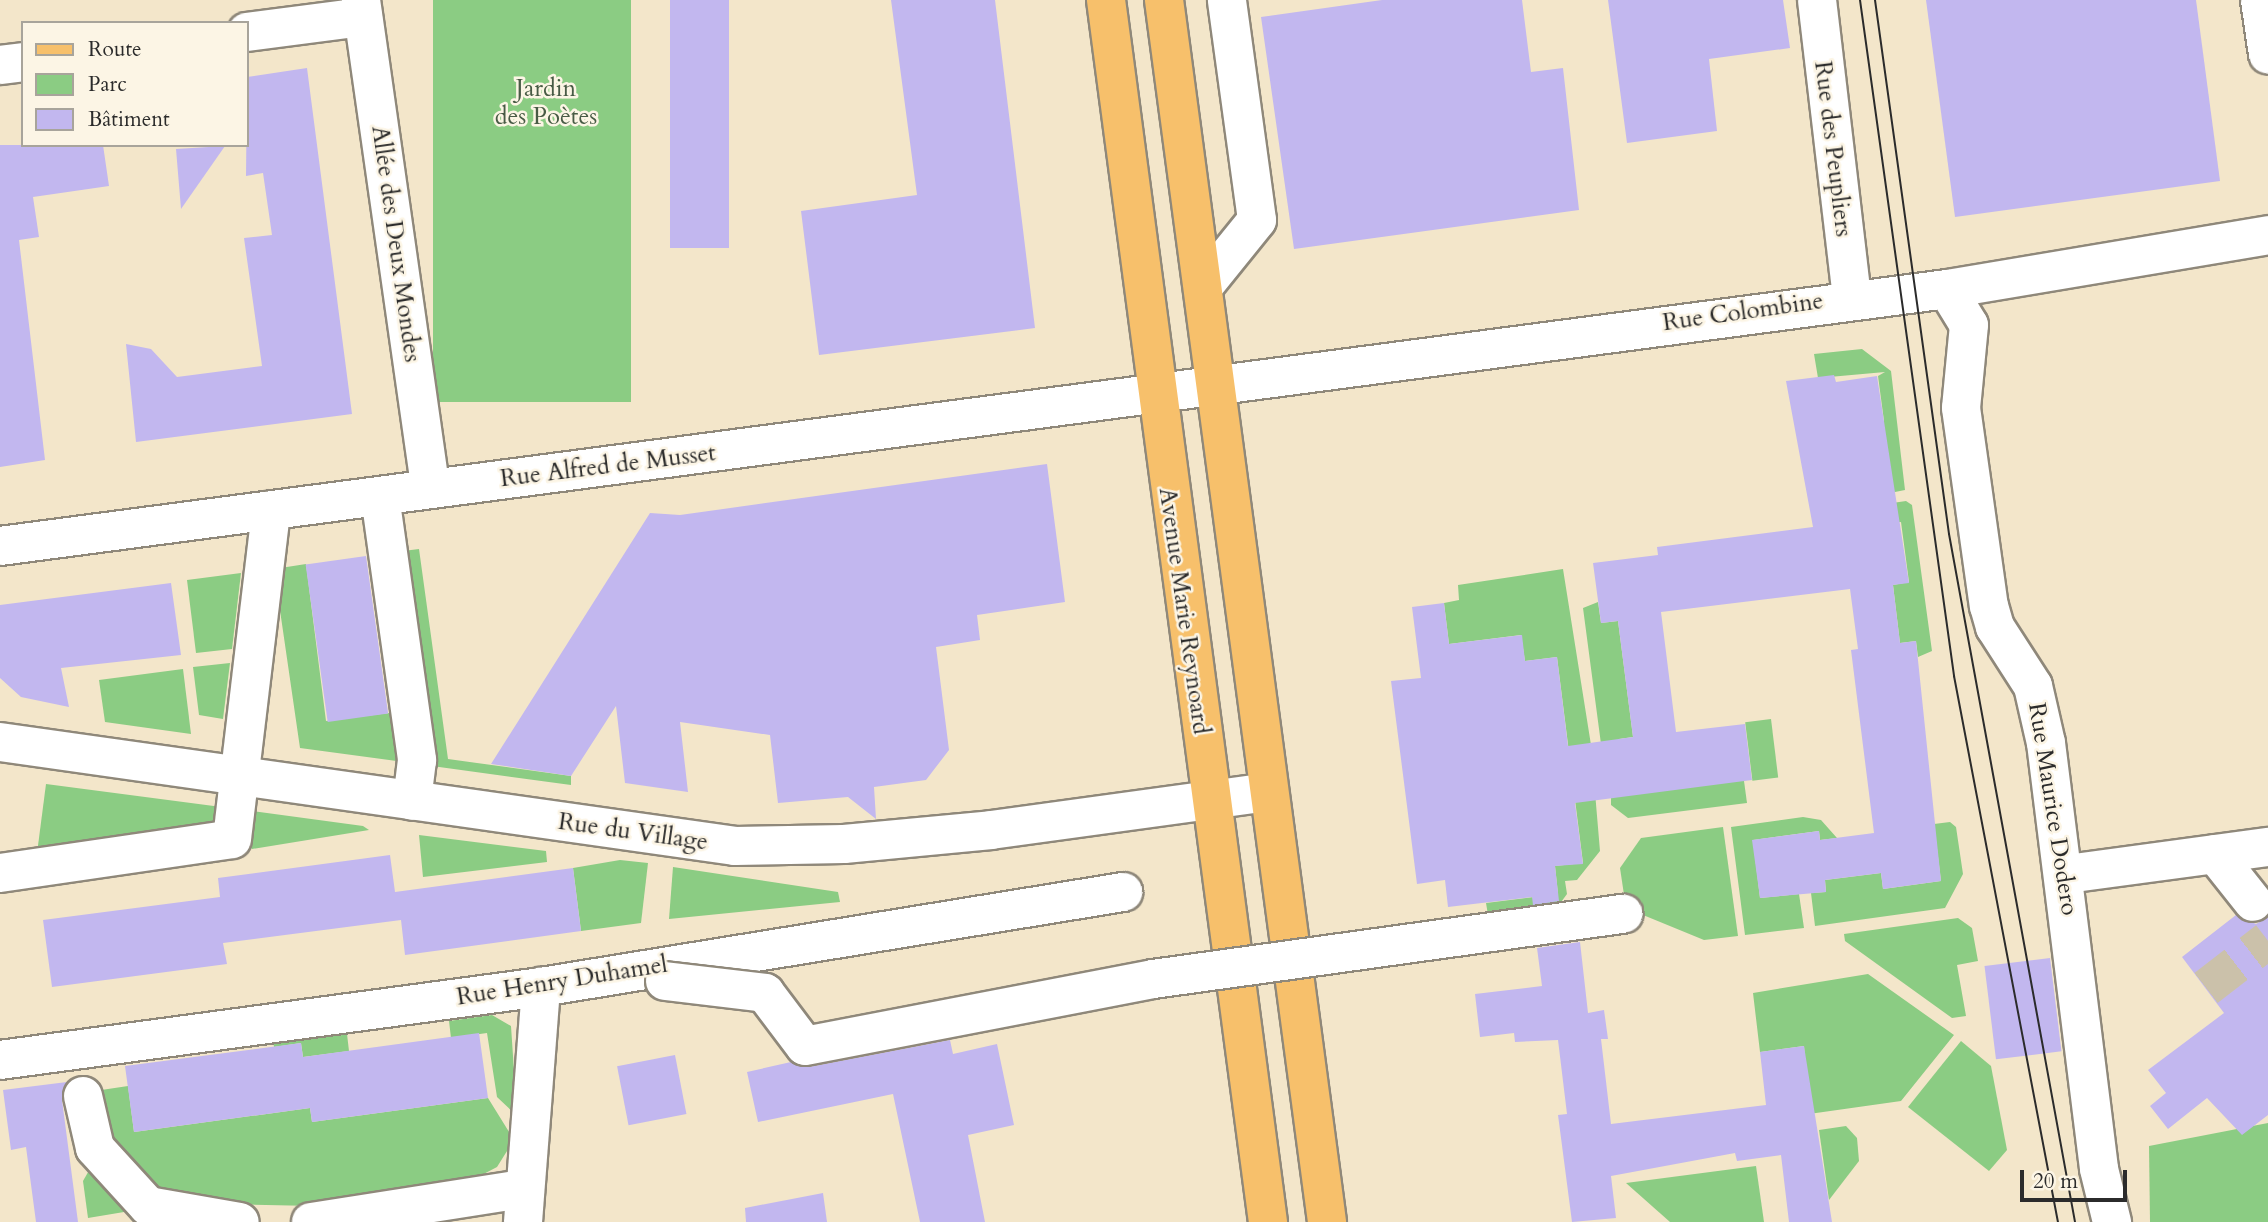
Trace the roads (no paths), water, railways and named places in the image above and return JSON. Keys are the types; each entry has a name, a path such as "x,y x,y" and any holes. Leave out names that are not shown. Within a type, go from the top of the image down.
{"main road":[{"name":"Avenue Marie Reynoard","path":"1105,0 1154,394 1268,1222"},
{"path":"1164,0 1327,1222"}],"street":[{"path":"1203,287 1257,220 1227,0"},
{"name":"Rue des Peupliers","path":"1817,0 1852,297"},
{"path":"2260,0 2268,54"},
{"path":"248,32 362,9"},
{"name":"Allée des Deux Mondes","path":"362,9 431,489"},
{"path":"0,65 21,62"},
{"name":"Rue Colombine","path":"1216,386 1852,297 1947,289 2268,235"},
{"name":"Rue Maurice Dodero","path":"1947,289 1969,326 1961,408 1989,606 2039,701 2067,874 2099,1169 2112,1222"},
{"name":"Rue Alfred de Musset","path":"0,546 1216,386"},
{"path":"380,496 417,760 412,801"},
{"path":"0,873 232,839 271,510"},
{"name":"Rue du Village","path":"0,742 735,846 844,845 991,830 1268,792"},
{"path":"2067,874 2268,847"},
{"path":"2215,854 2256,892"},
{"name":"Rue Henry Duhamel","path":"0,1060 541,987 658,974 1122,892"},
{"path":"658,974 765,993 805,1046 1153,979 1624,914"},
{"path":"311,1222 523,1205 541,987"},
{"path":"83,1096 95,1148 148,1206 240,1222"}],"tunnel":[{"path":"2206,988 2268,940"}],"tram line":[{"path":"1860,0 1954,676 2058,1222"},
{"path":"1875,0 1949,534 2075,1222"}],"park label":[{"name":"Jardin des Poètes","path":"546,103"}]}
